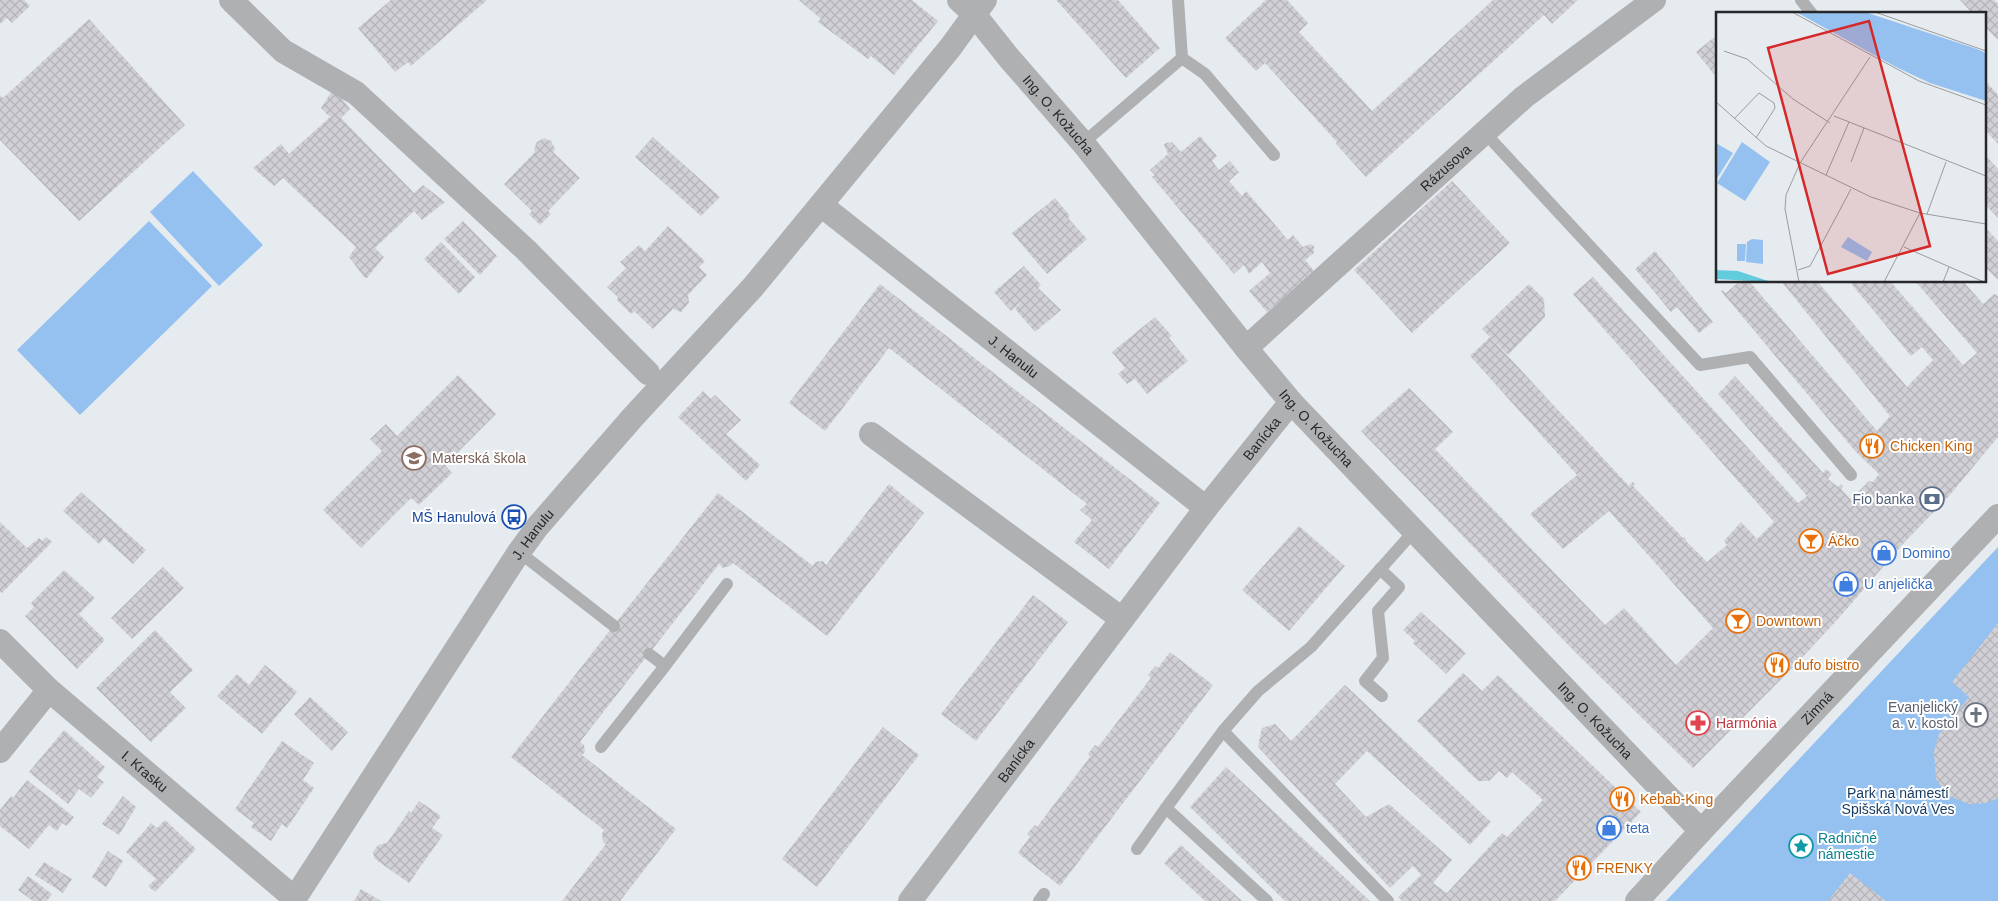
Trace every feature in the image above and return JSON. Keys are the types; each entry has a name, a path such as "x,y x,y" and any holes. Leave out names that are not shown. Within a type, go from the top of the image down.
{"street":[{"path":"231,0 283,51 356,93 526,250 648,373"},
{"name":"Rázusova","path":"1246,348 1524,96 1654,0"},
{"name":"Ing. O. Kožucha","path":"973,5 1009,58 1083,143 1291,402 1701,830"},
{"name":"J. Hanulu","path":"294,900 519,552 538,526 633,417 754,287 950,48 973,5"},
{"name":"J. Hanulu","path":"821,206 1206,508"},
{"name":"Banícka","path":"910,901 1206,508 1291,402"},
{"path":"870,434 1122,619"},
{"name":"Zimná","path":"1637,901 1701,830 1998,516"},
{"name":"I. Krasku","path":"0,641 49,690 294,900"},
{"path":"0,751 49,690"}],"lane":[{"path":"1178,0 1182,58"},
{"path":"1801,0 1810,12"},
{"path":"1083,143 1182,58"},
{"path":"1182,58 1205,74 1274,155"},
{"path":"1485,133 1700,364 1750,357 1852,474"},
{"path":"1137,849 1223,730 1258,692 1311,647 1415,530"},
{"path":"519,552 614,626"},
{"path":"1380,569 1399,586 1378,611 1383,658 1365,681 1382,696"},
{"path":"602,747 727,584"},
{"path":"649,654 665,666"},
{"path":"1223,730 1388,901"},
{"path":"1166,808 1267,901"}],"green space":[{"path":"193,171 263,245 219,286 150,212"},
{"path":"149,221 212,286 80,415 17,350"},
{"name":"Park na námestí Spišská Nová Ves","path":"1998,547 1998,901 1666,901"}],"building":[{"path":"0,0 24,0 30,6 12,23 7,18 0,24"},
{"path":"391,0 487,0 411,66 408,62 395,72 358,28"},
{"path":"799,0 912,0 938,21 894,75 871,56 868,59 818,22 821,19"},
{"path":"1056,0 1118,0 1160,48 1126,78"},
{"path":"1266,0 1287,0 1308,23 1299,32 1372,111 1493,0 1578,0 1552,24 1544,15 1366,177 1336,144 1337,142 1265,63 1256,71 1225,38"},
{"path":"1960,0 1994,0 1998,4 1998,40 1986,28 1986,12 1971,12"},
{"path":"89,19 185,125 79,221 0,140 0,95 3,98"},
{"path":"1716,36 1716,73 1714,74 1696,52"},
{"path":"1986,81 1998,95 1998,144 1986,131"},
{"path":"334,88 350,109 341,118 414,193 423,185 445,202 422,220 414,211 375,248 384,257 367,278 365,278 349,257 356,247 283,178 274,186 253,168 281,144 289,154 330,117 321,108"},
{"path":"1200,136 1217,156 1212,161 1219,170 1230,161 1239,172 1229,181 1242,196 1246,191 1288,240 1293,235 1303,247 1310,244 1314,246 1314,253 1305,260 1315,272 1267,312 1249,291 1270,273 1262,262 1249,274 1244,265 1234,274 1152,177 1155,175 1150,170 1168,154 1164,145 1166,143 1172,142 1181,152"},
{"path":"653,137 720,197 701,216 635,157"},
{"path":"544,138 551,141 555,149 553,152 580,178 548,211 551,214 540,225 529,214 532,211 504,184 535,152 534,149 537,142"},
{"path":"1986,156 1998,169 1998,218 1986,205"},
{"path":"1452,181 1510,243 1412,333 1354,270"},
{"path":"1055,198 1070,216 1068,218 1087,239 1047,274 1012,233"},
{"path":"463,221 497,256 480,275 444,239"},
{"path":"668,226 705,261 699,267 707,275 688,295 689,303 681,312 673,309 653,329 634,311 631,314 617,300 618,297 607,287 626,268 620,262 639,245 645,251"},
{"path":"1986,228 1998,241 1998,280 1986,268"},
{"path":"441,242 475,277 459,294 424,259"},
{"path":"1655,251 1713,322 1699,333 1677,307 1671,312 1635,269"},
{"path":"1024,266 1041,285 1038,288 1061,310 1035,332 1015,309 1022,301 1011,311 994,292"},
{"path":"1593,277 1798,503 1807,496 1718,394 1735,376 1823,473 1826,469 1832,474 1828,479 1838,487 1841,484 1843,486 1841,489 1853,502 1861,493 1859,491 1869,481 1873,482 1879,474 1855,451 1721,291 1723,290 1726,293 1739,282 1750,282 1877,431 1890,416 1782,282 1818,282 1907,387 1933,360 1922,347 1911,356 1850,282 1891,282 1963,365 1977,353 1916,282 1964,282 1983,304 1994,294 1998,296 1998,437 1949,496 1901,546 1838,619 1693,768 1576,653 1361,431 1409,388 1453,432 1435,449 1605,625 1624,608 1676,665 1713,628 1609,511 1563,549 1530,514 1577,475 1470,356 1490,337 1629,486 1632,482 1635,484 1633,486 1683,538 1685,537 1686,541 1707,562 1727,545 1724,541 1741,522 1757,539 1774,522 1573,294"},
{"path":"880,284 1160,503 1109,569 1074,542 1092,520 1080,510 1087,504 889,348 825,431 789,403"},
{"path":"1529,284 1544,299 1545,317 1508,355 1482,329"},
{"path":"1155,317 1172,336 1169,338 1188,361 1147,394 1135,379 1127,384 1118,374 1125,368 1112,352"},
{"name":"Materská škola","path":"458,375 496,414 445,465 452,473 419,505 411,498 361,548 323,510 382,451 370,439 386,424 397,436"},
{"path":"703,391 711,399 715,395 741,420 726,434 760,465 746,481 678,417"},
{"path":"889,484 924,513 827,636 733,563 723,568 719,564 580,742 584,745 585,752 582,755 676,829 620,901 562,901 606,844 603,842 602,834 604,830 511,757 625,611 718,493 813,566 815,562 823,561 826,565"},
{"path":"81,492 146,550 133,564 104,538 99,544 63,511"},
{"path":"0,522 27,548 39,538 42,541 46,537 52,542 2,593 0,591"},
{"path":"1299,526 1345,566 1289,631 1242,590"},
{"path":"163,567 184,588 132,639 111,618"},
{"path":"64,570 95,598 79,614 105,640 77,669 25,616 34,607 31,603"},
{"path":"1033,595 1068,622 976,741 941,714"},
{"path":"1421,612 1466,653 1446,674 1413,643 1415,641 1403,630"},
{"name":"Evanjelický a. v. kostol","path":"1998,623 1998,798 1986,803 1969,804 1947,795 1936,779 1934,752 1939,734 1969,697 1952,682"},
{"path":"155,630 193,670 170,692 186,708 151,742 96,688"},
{"path":"1170,652 1213,685 1060,886 1018,853 1030,837 1027,834 1035,825 1037,827 1090,757 1088,754 1095,745 1098,747 1151,678 1148,675 1155,666 1158,668"},
{"path":"265,665 297,692 262,734 217,696 237,674 249,685"},
{"path":"1463,673 1482,691 1498,675 1641,812 1555,901 1402,901 1398,897 1421,875 1413,866 1390,888 1258,747 1262,728 1275,724 1291,741 1345,685 1491,822 1470,845 1367,751 1335,784 1366,817 1389,804 1452,860 1433,883 1447,893 1502,833 1507,837 1543,800 1512,772 1507,778 1499,771 1489,781 1478,781 1417,721"},
{"path":"310,697 348,732 332,751 294,714"},
{"path":"883,727 919,755 817,887 782,859"},
{"path":"64,730 105,767 97,777 104,782 91,798 79,789 68,804 29,772"},
{"path":"282,741 314,763 303,780 314,788 287,828 282,824 271,841 251,827 254,823 235,809"},
{"path":"1226,767 1370,901 1285,901 1190,807"},
{"path":"27,780 74,817 67,826 62,823 57,831 49,825 29,849 0,826 0,810 11,796 13,798"},
{"path":"123,796 136,807 119,835 102,824"},
{"path":"419,801 441,816 432,828 443,835 409,883 375,859 373,852 378,845 387,843 409,811 411,813"},
{"path":"165,820 196,849 155,892 148,886 156,879 126,852 151,823 157,828"},
{"path":"1181,845 1242,901 1205,901 1164,863"},
{"path":"108,851 123,861 106,887 92,877"},
{"path":"44,862 72,879 63,893 35,875"},
{"path":"1850,873 1886,901 1828,901"},
{"path":"28,876 52,894 47,901 33,901 18,890"},
{"path":"361,889 381,901 354,901"}],"place":[{"name":"Chicken King","path":"1872,446"},
{"name":"Materská škola","path":"414,458"},
{"name":"Fio banka","path":"1932,499"},
{"name":"MŠ Hanulová","path":"514,517"},
{"name":"Áčko","path":"1811,541"},
{"name":"Domino","path":"1884,553"},
{"name":"U anjelička","path":"1846,584"},
{"name":"Downtown","path":"1738,621"},
{"name":"dufo bistro","path":"1777,665"},
{"name":"Evanjelický a. v. kostol","path":"1976,715"},
{"name":"Harmónia","path":"1698,723"},
{"name":"Kebab-King","path":"1622,799"},
{"name":"teta","path":"1609,828"},
{"name":"Radničné námestie","path":"1801,846"},
{"name":"FRENKY","path":"1579,868"}]}
